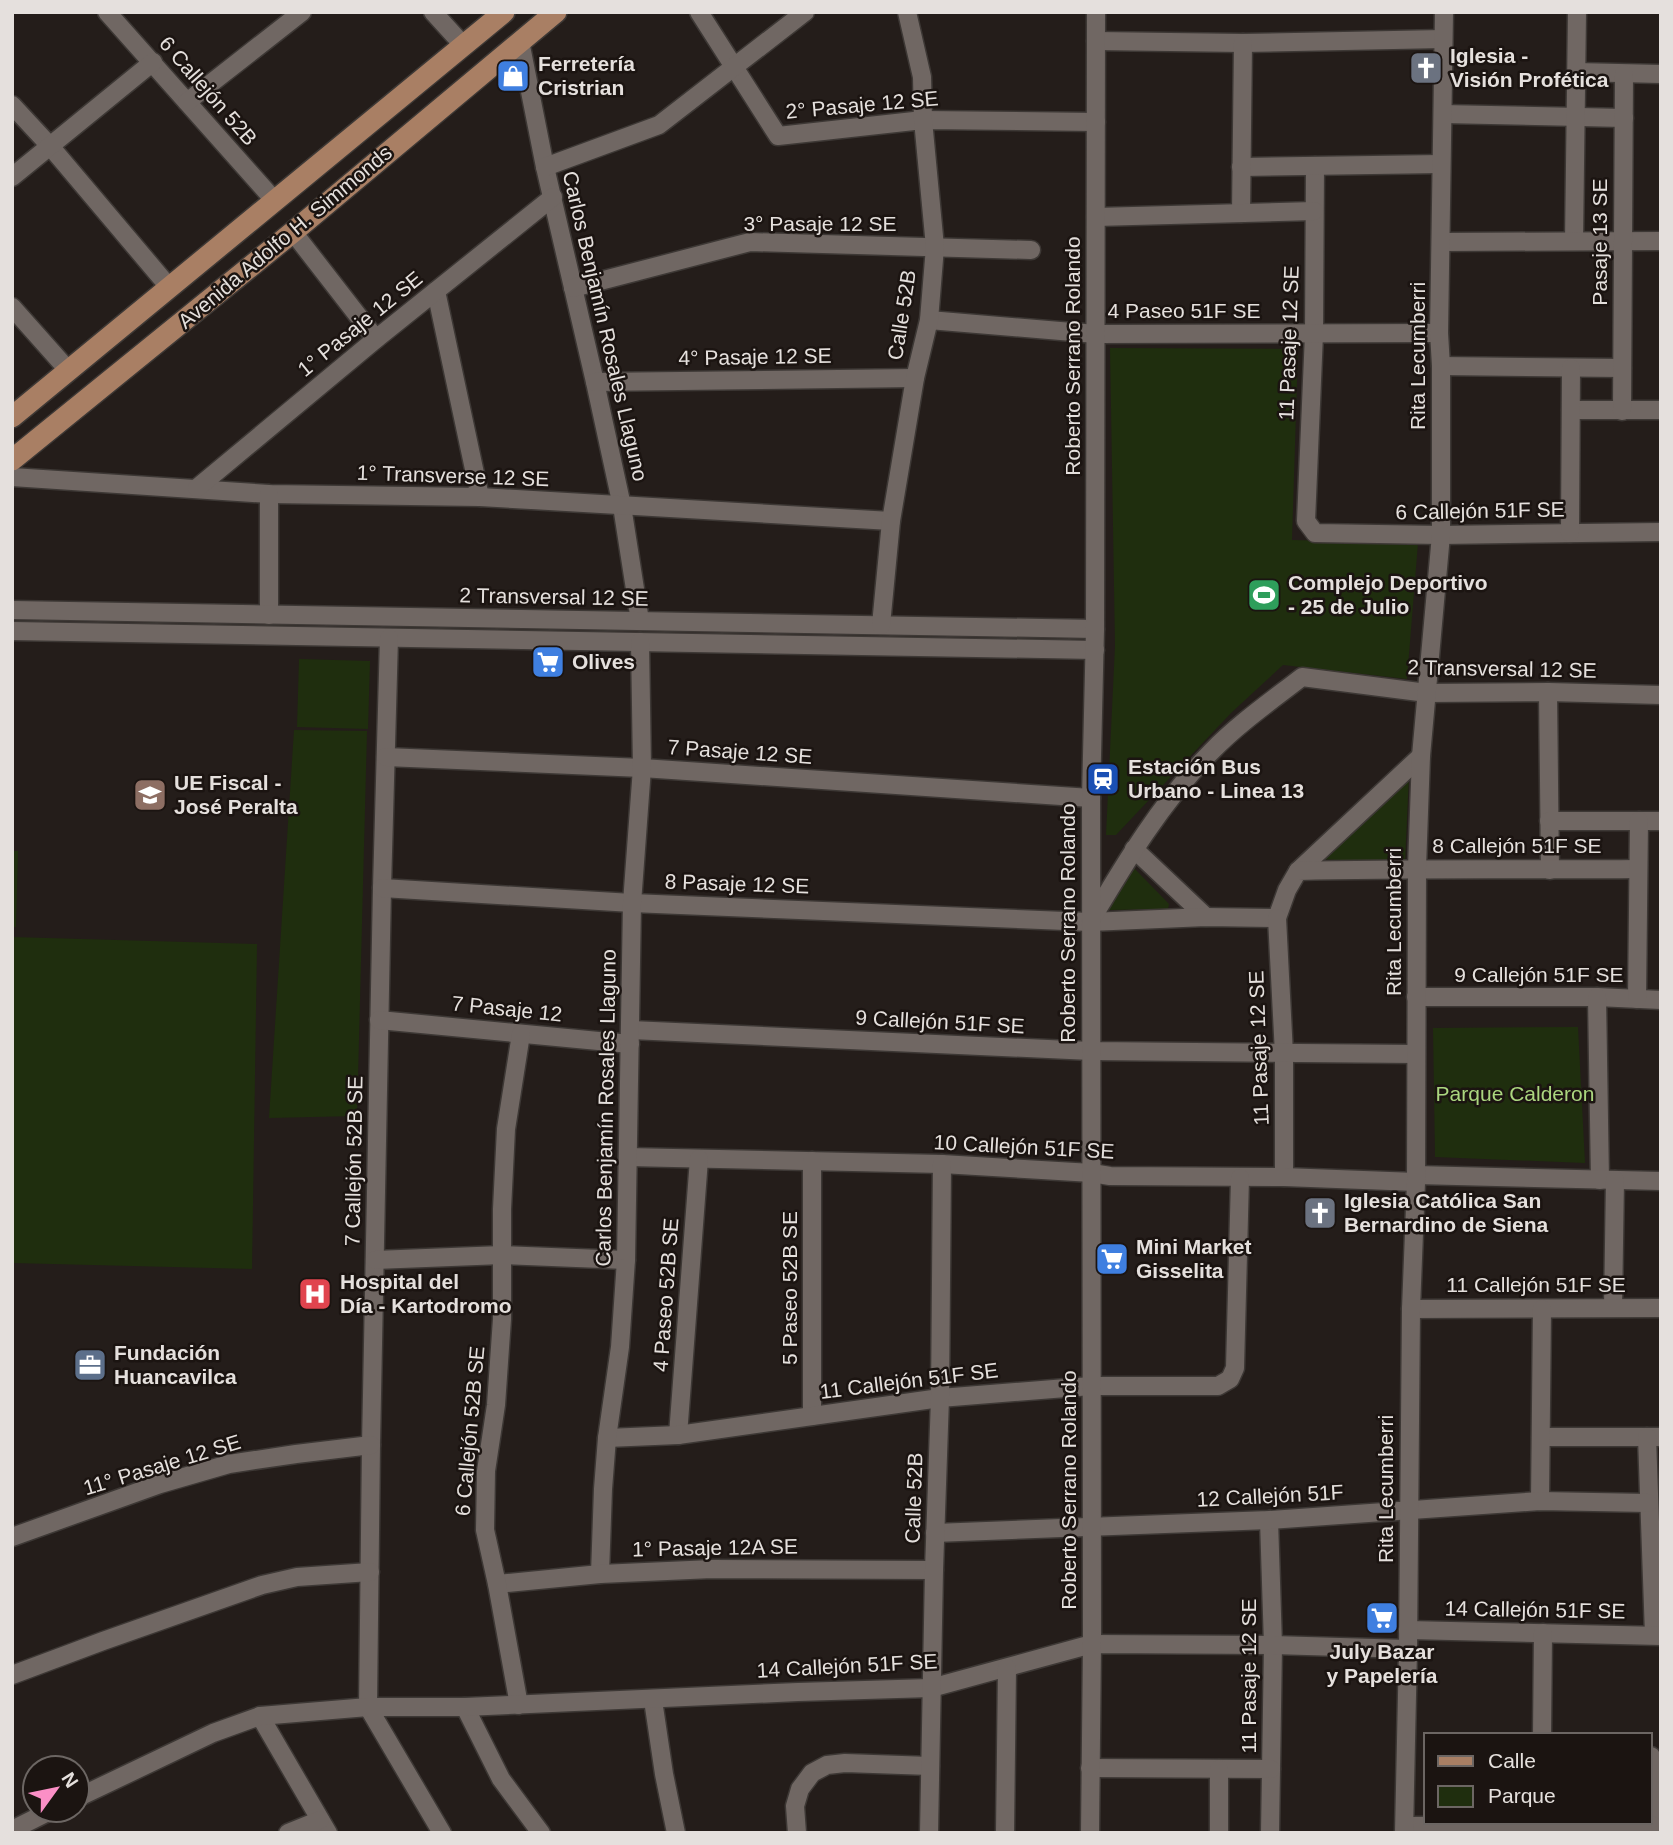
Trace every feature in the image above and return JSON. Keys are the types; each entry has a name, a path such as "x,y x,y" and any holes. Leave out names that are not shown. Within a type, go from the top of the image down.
{"main road":[{"name":"Avenida Adolfo H. Simmonds","path":"12,416 504,12"},
{"name":"Avenida Adolfo H. Simmonds","path":"12,460 293,232 556,12"}],"street":[{"name":"6 Callejón 52B","path":"107,12 274,200"},
{"path":"187,102 302,12"},
{"path":"433,12 463,45"},
{"name":"2° Pasaje 12 SE","path":"699,12 778,136 923,120 1096,122"},
{"path":"545,167 659,125 805,12"},
{"name":"Calle 52B","path":"881,625 891,521 915,378 929,320 935,247 923,120 922,77 908,12"},
{"name":"Roberto Serrano Rolando","path":"1090,1833 1090,922 1095,650 1096,12"},
{"name":"Rita Lecumberri","path":"1404,1829 1411,1309 1416,1179 1420,756 1441,536 1439,333 1444,12"},
{"name":"Pasaje 13 SE","path":"1574,241 1577,12"},
{"path":"1096,41 1243,43 1443,39"},
{"name":"Carlos Benjamín Rosales Llaguno","path":"520,41 545,167 622,506 640,621"},
{"path":"1241,213 1243,43"},
{"path":"12,177 153,62"},
{"path":"1576,72 1661,74"},
{"name":"Pasaje 13 SE","path":"1622,411 1624,74"},
{"path":"12,105 169,287"},
{"path":"1443,114 1624,118"},
{"path":"1241,167 1441,164"},
{"name":"11 Pasaje 12 SE","path":"1306,521 1314,334 1315,166"},
{"name":"1° Pasaje 12 SE","path":"197,488 552,197"},
{"path":"1096,217 1314,211"},
{"path":"293,232 376,339"},
{"path":"1442,242 1661,241"},
{"name":"3° Pasaje 12 SE","path":"573,288 750,242 1031,250"},
{"path":"436,291 480,497"},
{"path":"12,307 68,370"},
{"name":"4 Paseo 51F SE","path":"929,320 1096,334 1439,333"},
{"path":"1441,366 1622,368"},
{"path":"1570,533 1572,368"},
{"name":"4° Pasaje 12 SE","path":"595,382 915,378"},
{"path":"1571,410 1661,410"},
{"name":"1° Transverse 12 SE","path":"12,477 269,494 480,497 891,521"},
{"path":"269,494 270,615"},
{"name":"6 Callejón 51F SE","path":"1306,521 1315,533 1441,536 1661,532"},
{"name":"2 Transversal 12 SE","path":"12,610 1095,629"},
{"name":"2 Transversal 12 SE","path":"12,631 1095,650"},
{"name":"7 Callejón 52B SE","path":"368,1707 379,1020 389,638"},
{"name":"Carlos Benjamín Rosales Llaguno","path":"600,1574 607,1438 620,1348 626,1259 632,903 642,768 640,642"},
{"name":"2 Transversal 12 SE","path":"1134,849 1211,752 1302,677 1427,693 1661,695"},
{"path":"1548,692 1550,870"},
{"path":"1090,922 1206,917 1277,918 1287,890 1298,871 1420,756"},
{"name":"7 Pasaje 12 SE","path":"386,757 642,768 1091,798"},
{"path":"1549,821 1661,821"},
{"path":"1637,999 1639,821"},
{"path":"1090,922 1134,849 1206,917"},
{"name":"8 Callejón 51F SE","path":"1298,871 1417,868 1638,869"},
{"name":"8 Pasaje 12 SE","path":"382,888 632,903 1090,922"},
{"name":"11 Pasaje 12 SE","path":"1277,918 1284,1054 1284,1177"},
{"name":"9 Callejón 51F SE","path":"1416,997 1661,999"},
{"path":"1597,997 1613,1307"},
{"name":"7 Pasaje 12","path":"379,1020 521,1034 631,1037"},
{"name":"6 Callejón 52B SE","path":"519,1705 485,1530 486,1471 497,1392 502,1319 506,1129 521,1034"},
{"name":"9 Callejón 51F SE","path":"631,1037 1091,1052 1416,1054"},
{"name":"10 Callejón 51F SE","path":"628,1157 942,1164 1110,1175 1661,1181"},
{"name":"4 Paseo 52B SE","path":"678,1434 699,1159"},
{"name":"5 Paseo 52B SE","path":"812,1416 813,1161"},
{"name":"Calle 52B","path":"929,1833 940,1398 942,1164"},
{"name":"11 Callejón 51F SE","path":"607,1438 678,1434 940,1398 1091,1387 1218,1385 1230,1379 1235,1368 1240,1178"},
{"path":"375,1260 502,1255 626,1259"},
{"name":"11 Callejón 51F SE","path":"1411,1309 1661,1308"},
{"path":"1540,1501 1542,1309"},
{"path":"1541,1437 1654,1437 1648,1503 1657,1635"},
{"name":"11° Pasaje 12 SE","path":"12,1537 160,1484 229,1464 371,1445"},
{"name":"12 Callejón 51F","path":"935,1533 1269,1520 1540,1501 1648,1503"},
{"name":"11 Pasaje 12 SE","path":"1269,1520 1273,1645 1270,1833"},
{"name":"1° Pasaje 12A SE","path":"497,1584 600,1574 712,1569 934,1570"},
{"path":"12,1675 262,1585 298,1577 370,1572"},
{"name":"14 Callejón 51F SE","path":"1408,1630 1657,1635"},
{"path":"1542,1733 1543,1633"},
{"name":"14 Callejón 51F SE","path":"91,1791 213,1733 260,1716 368,1707 465,1707 931,1688 1092,1644 1408,1649"},
{"path":"1005,1833 1007,1668"},
{"path":"653,1700 676,1833"},
{"path":"368,1707 442,1833"},
{"path":"465,1707 501,1779 541,1833"},
{"path":"260,1716 324,1826 288,1833"},
{"path":"797,1833 795,1806 800,1788 812,1773 827,1765 845,1763 930,1766"},
{"path":"1090,1769 1271,1769"},
{"name":"11 Pasaje 12 SE","path":"1219,1769 1219,1833"},
{"path":"1404,1829 1541,1824 1652,1829"}],"green space":[{"name":"Complejo Deportivo - 25 de Julio","path":"1110,348 1298,349 1292,540 1418,543 1407,679 1283,665 1231,713 1116,835 1106,835 1115,646"},
{"path":"299,659 370,661 368,729 297,727"},
{"path":"294,730 367,731 357,1116 269,1118"},
{"path":"1409,776 1405,863 1318,859"},
{"path":"12,851 18,851 16,927 12,927"},
{"path":"1132,866 1169,904 1168,909 1107,910"},
{"path":"12,937 257,944 252,1269 12,1263"},
{"name":"Parque Calderon","path":"1578,1027 1585,1163 1435,1157 1433,1028"}],"place":[{"name":"Iglesia - Visión Profética","path":"1426,68"},
{"name":"Ferretería Cristrian","path":"513,76"},
{"name":"Complejo Deportivo - 25 de Julio","path":"1264,595"},
{"name":"Olives","path":"548,662"},
{"name":"Estación Bus Urbano - Linea 13","path":"1103,779"},
{"name":"UE Fiscal - José Peralta","path":"150,795"},
{"name":"Iglesia Católica San Bernardino de Siena","path":"1320,1213"},
{"name":"Mini Market Gisselita","path":"1112,1259"},
{"name":"Hospital del Día - Kartodromo","path":"315,1294"},
{"name":"Fundación Huancavilca","path":"90,1365"},
{"name":"July Bazar y Papelería","path":"1382,1618"}]}
